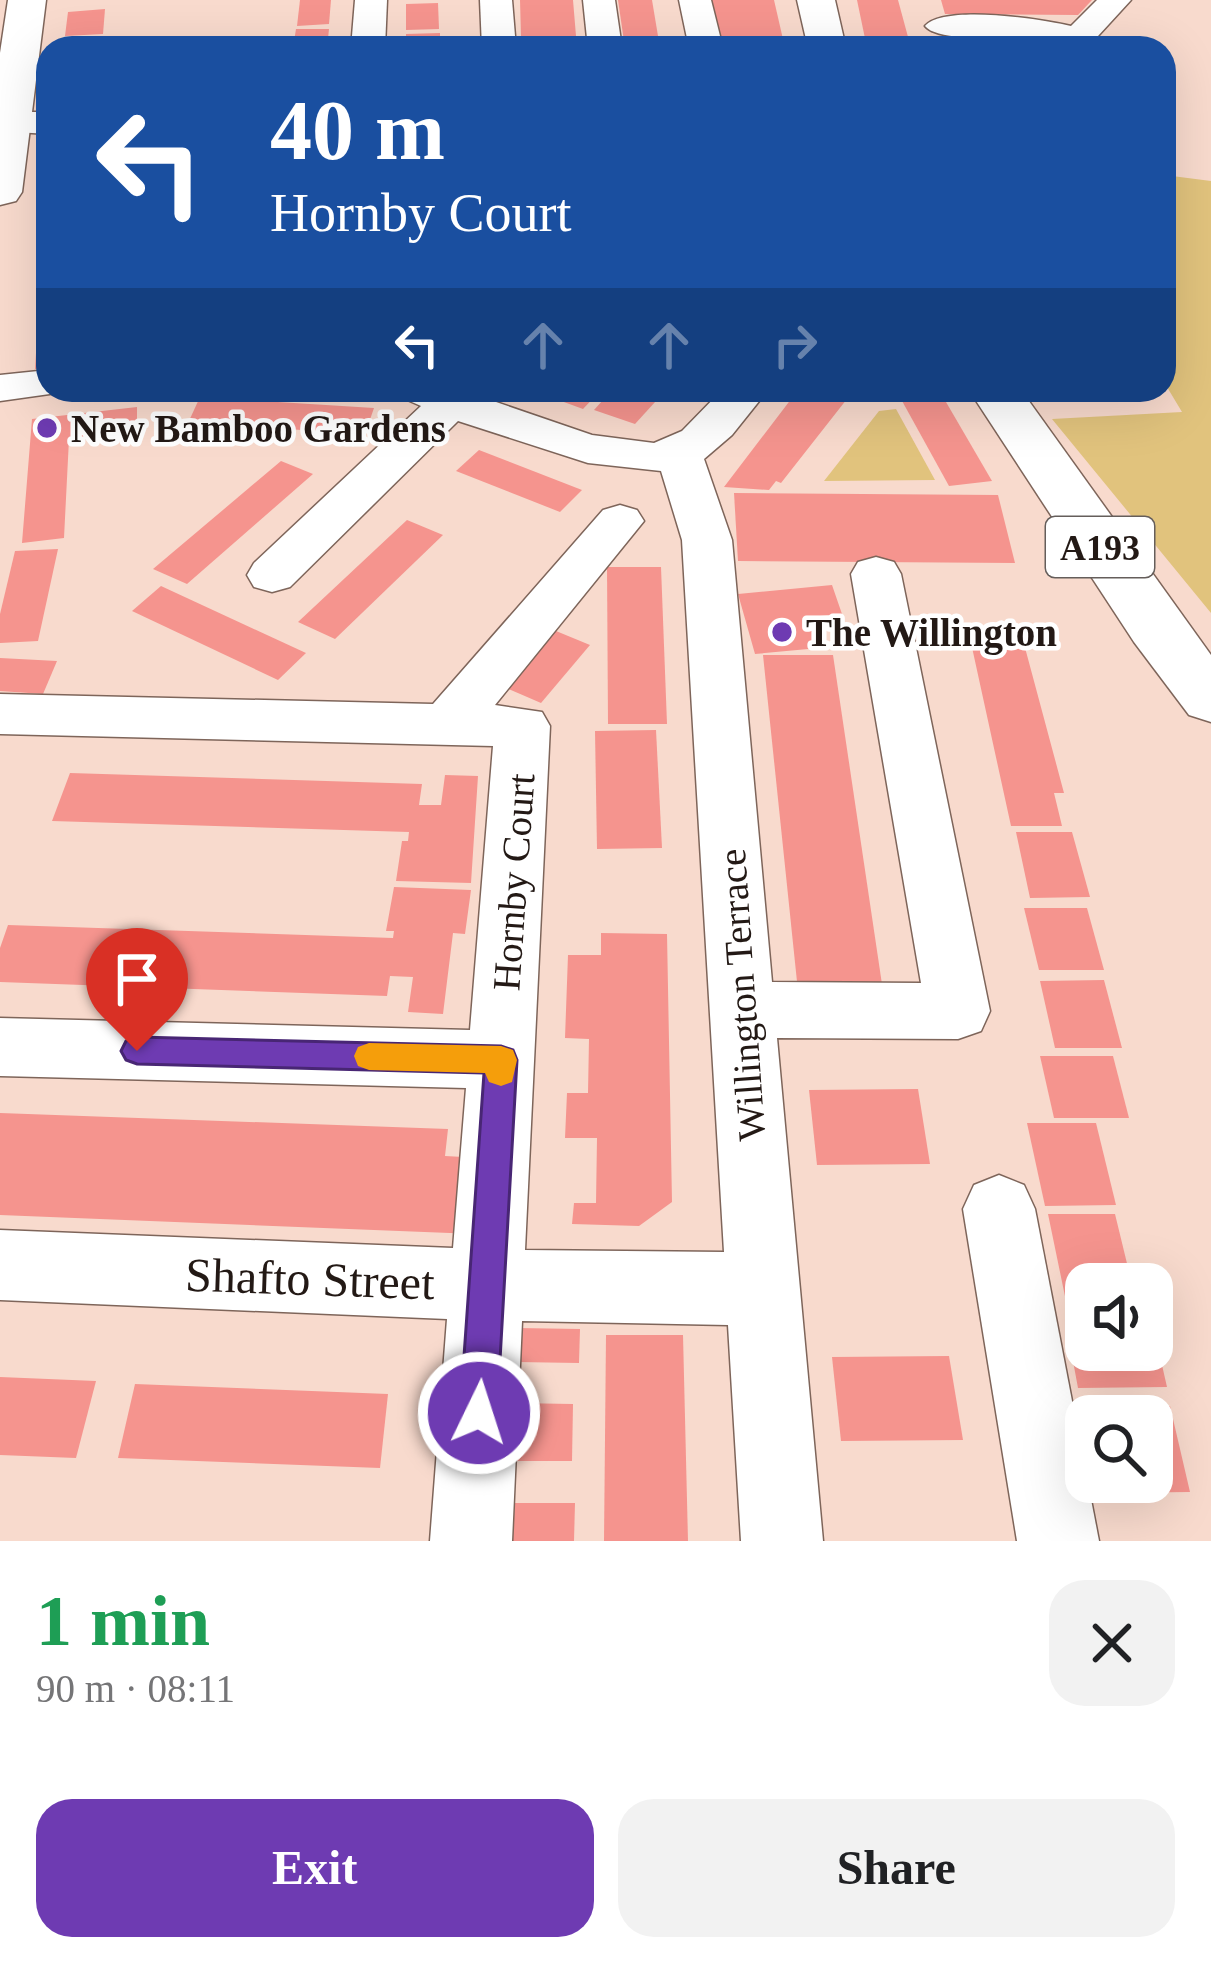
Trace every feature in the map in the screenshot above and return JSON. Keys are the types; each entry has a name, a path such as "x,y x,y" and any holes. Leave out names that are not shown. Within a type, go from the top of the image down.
{"main road":[{"path":"0,193 17,119 27,0"},
{"path":"816,0 824,36"},
{"name":"A193","path":"1003,402 1155,627 1211,699"}],"street":[{"path":"369,36 371,0"},
{"path":"496,0 498,36"},
{"path":"599,0 604,36"},
{"path":"694,0 703,36"},
{"path":"1080,36 1115,0"},
{"path":"941,25 1036,27 1057,36"},
{"path":"0,388 36,384"},
{"path":"272,575 431,402"},
{"path":"454,402 607,454 653,458 679,453 706,435 735,402"},
{"name":"Willington Terrace","path":"679,453 706,540 782,1541"},
{"path":"446,726 620,521"},
{"path":"742,1010 958,1011 877,574"},
{"name":"Hornby Court","path":"0,714 522,726 501,1060"},
{"path":"0,1047 501,1060 471,1541"},
{"path":"999,1209 1058,1541"},
{"name":"Shafto Street","path":"0,1265 487,1285 764,1289"}],"shaded area":[{"path":"1176,177 1211,181 1211,613 1052,419 1182,412 1176,402"},
{"path":"896,409 935,480 824,481 879,411"}],"building":[{"path":"300,0 331,0 329,24 297,26"},
{"path":"520,0 573,0 576,36 521,36"},
{"path":"618,0 652,0 658,36 623,36"},
{"path":"710,0 774,0 782,36 716,36"},
{"path":"857,0 898,0 908,36 864,36"},
{"path":"941,0 1092,0 1078,15 945,14"},
{"path":"438,3 439,29 406,30 406,4"},
{"path":"105,9 103,34 65,36 68,12"},
{"path":"296,29 329,29 328,36 295,36"},
{"path":"198,402 374,408 365,434 188,423"},
{"path":"564,402 590,402 583,409"},
{"path":"601,402 655,402 635,424 594,410"},
{"path":"789,402 845,402 781,483 776,481 769,490 724,487"},
{"path":"903,402 946,402 992,481 949,486"},
{"path":"137,407 137,420 84,427 83,437 69,439 64,538 22,543 32,419"},
{"path":"479,450 582,490 560,512 456,471"},
{"path":"281,461 313,474 187,584 153,569"},
{"path":"734,493 998,495 1015,563 738,561"},
{"path":"407,520 443,535 335,639 298,622"},
{"path":"58,549 38,641 0,643 0,614 15,551"},
{"path":"607,567 661,567 667,724 608,724"},
{"name":"The Willington","path":"832,585 842,614 809,617 819,648 755,654 738,594"},
{"path":"161,586 306,653 278,680 132,611"},
{"path":"968,629 1020,629 1064,793 1054,793 1062,826 1011,826"},
{"path":"556,631 590,645 541,703 506,688"},
{"path":"763,655 833,655 883,991 798,991"},
{"path":"0,658 57,661 43,694 0,691"},
{"path":"656,730 662,848 597,849 595,731"},
{"path":"70,773 422,784 419,805 441,805 445,775 478,776 471,883 396,881 402,841 408,841 409,832 52,821"},
{"path":"1016,832 1072,832 1090,897 1030,898"},
{"path":"394,887 471,890 465,934 453,933 443,1014 408,1012 413,977 390,976 387,996 0,982 0,948 8,925 393,938 394,931 386,931"},
{"path":"1024,908 1087,908 1104,970 1039,970"},
{"path":"601,933 667,934 672,1202 639,1226 572,1224 574,1203 596,1203 597,1138 565,1138 567,1093 588,1093 589,1039 565,1038 568,955 601,955"},
{"path":"1104,980 1122,1048 1055,1048 1040,981"},
{"path":"1040,1056 1113,1056 1129,1118 1054,1118"},
{"path":"918,1089 930,1164 817,1165 809,1090"},
{"path":"0,1113 448,1129 445,1156 482,1158 475,1234 0,1215"},
{"path":"1027,1123 1096,1123 1116,1205 1045,1206"},
{"path":"1048,1214 1115,1214 1127,1263 1065,1263 1065,1296"},
{"path":"517,1328 580,1329 579,1363 516,1362"},
{"path":"606,1335 683,1335 688,1541 604,1541"},
{"path":"949,1356 963,1440 841,1441 832,1357"},
{"path":"1075,1371 1163,1371 1167,1387 1078,1388"},
{"path":"0,1377 96,1381 76,1458 0,1455"},
{"path":"135,1384 388,1394 380,1468 118,1458"},
{"path":"514,1403 573,1404 572,1461 511,1461"},
{"path":"1173,1419 1190,1492 1173,1492"},
{"path":"509,1503 575,1503 574,1541 507,1541"}],"slow traffic":[{"path":"369,1056 501,1060 501,1072"}],"place":[{"name":"New Bamboo Gardens","path":"47,428"},
{"name":"The Willington","path":"782,632"}],"route":[{"path":"137,1051 501,1060 479,1413"}]}
